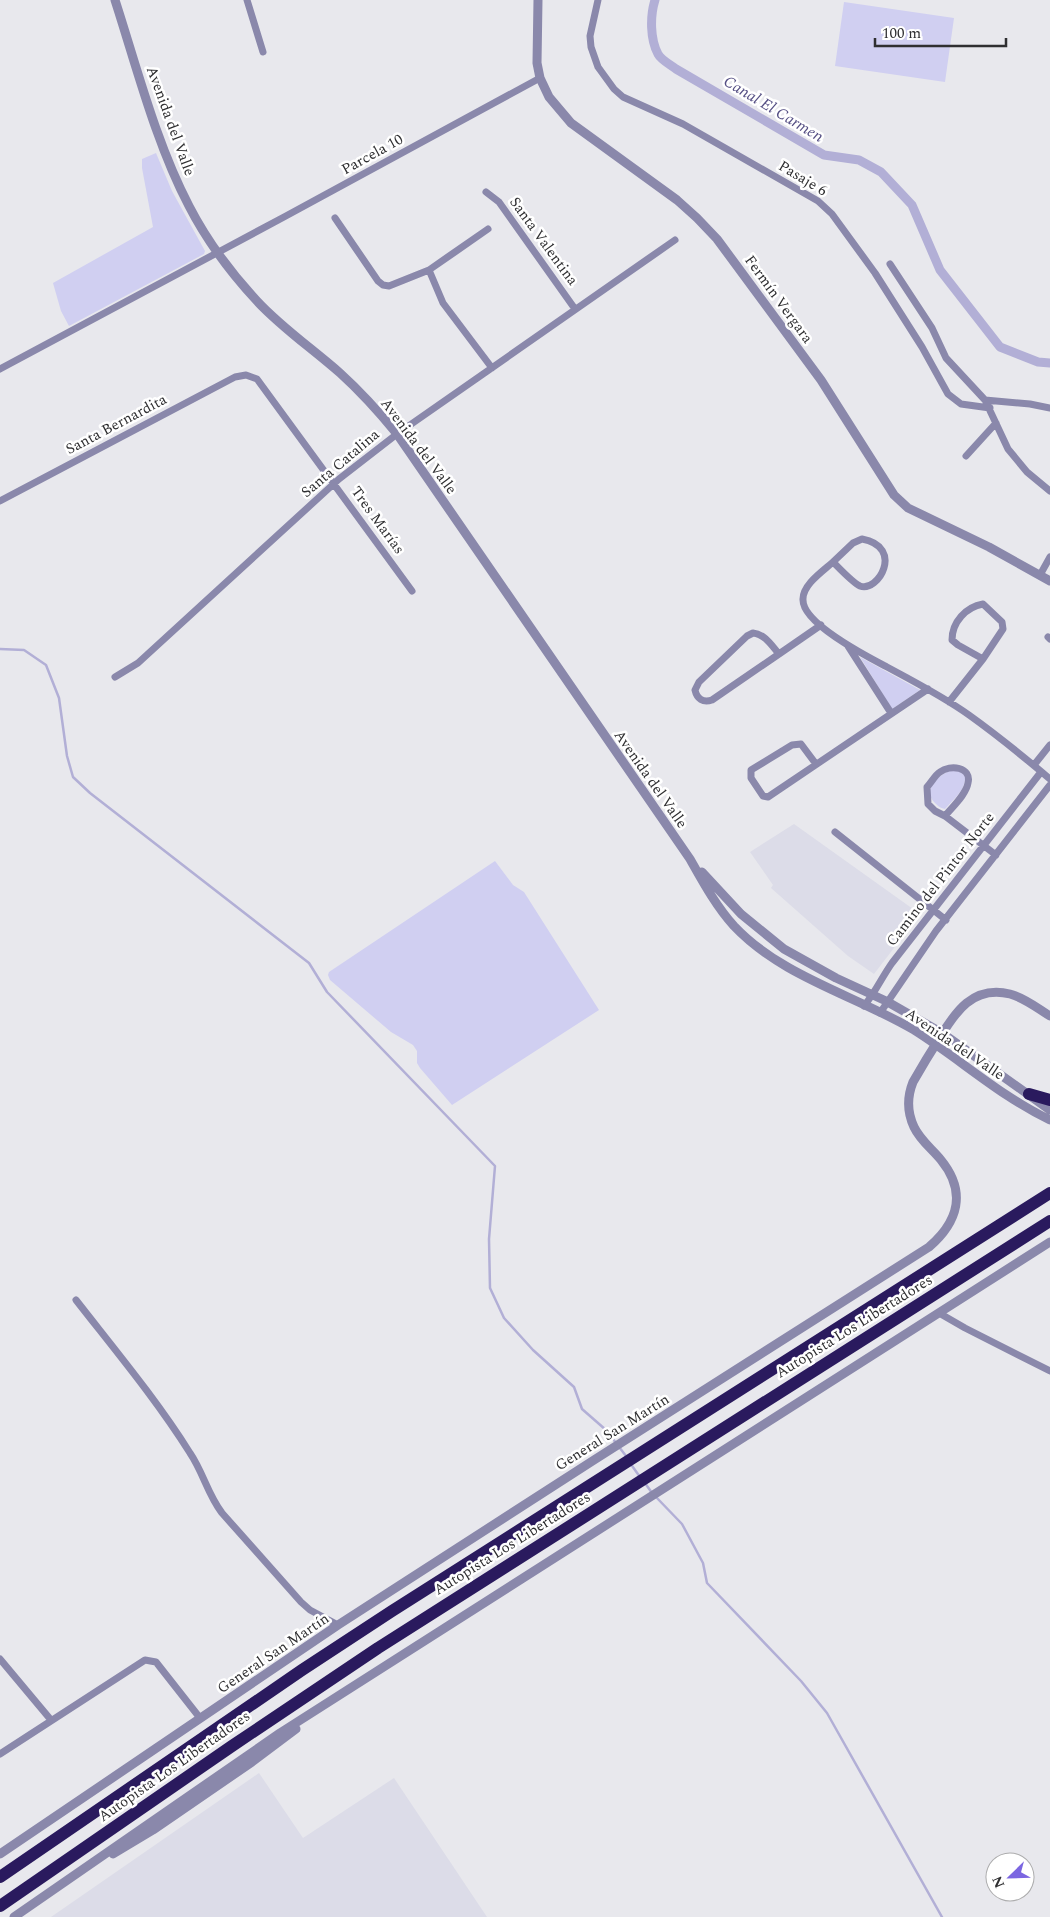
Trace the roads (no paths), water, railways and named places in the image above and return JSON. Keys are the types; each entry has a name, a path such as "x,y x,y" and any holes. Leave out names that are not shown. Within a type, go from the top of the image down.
{"highway":[{"path":"1028,1094 1050,1100"},
{"name":"Autopista Los Libertadores","path":"0,1877 310,1665 1050,1193"},
{"name":"Autopista Los Libertadores","path":"0,1906 334,1676 1050,1220"}],"street":[{"name":"Avenida del Valle","path":"115,0 159,136 173,173 189,207 218,253 258,302 284,327 354,386 397,434 690,860 723,913 755,946 781,963 914,1030 1019,1104 1050,1120"},
{"path":"247,0 263,52"},
{"name":"Fermín Vergara","path":"538,0 536,55 540,78 549,98 572,123 677,200 717,239 821,380 889,489 899,501 913,511 989,547 1050,581"},
{"name":"Pasaje 6","path":"598,0 590,36 591,47 598,67 614,89 624,97 683,124 818,201 832,214 870,266 922,347 948,394 961,404 990,408"},
{"name":"Parcela 10","path":"0,368 218,253 540,78"},
{"name":"Santa Valentina","path":"486,192 499,202 575,310"},
{"path":"336,218 378,281 383,285 389,286 429,270 488,229"},
{"name":"Santa Catalina","path":"115,677 138,663 334,483 397,434 675,240"},
{"path":"890,264 932,328 946,358 985,400 1008,449 1027,472 1050,491"},
{"path":"429,270 443,303 492,368"},
{"name":"Tres Marías","path":"246,375 257,379 412,591"},
{"name":"Santa Bernardita","path":"0,501 235,377 246,375"},
{"path":"985,400 1030,404 1050,408"},
{"path":"966,456 996,423"},
{"path":"833,562 860,586 867,586 874,584 881,574 886,563 886,557 882,549 868,540 862,539 853,543 812,581 805,590 803,600 807,612 848,645 928,689 970,715 1050,779"},
{"path":"1040,575 1050,557"},
{"path":"949,702 983,659 1003,630 1002,622 983,604 968,608 962,614 952,632 952,640 983,659"},
{"path":"779,654 763,636 759,633 753,633 699,682 695,690 696,695 704,701 712,700 779,654 821,625"},
{"path":"848,645 891,713"},
{"path":"816,764 801,744 792,745 751,770 750,778 763,796 768,796 816,764 891,713 928,689"},
{"path":"1034,765 1050,745"},
{"path":"945,816 966,789 969,782 968,775 958,767 940,772 927,787 928,804 935,812 945,816 996,855"},
{"name":"Camino del Pintor Norte","path":"864,1006 874,995 879,982 892,963 1041,772"},
{"name":"Camino del Pintor Norte","path":"880,1013 886,1001 946,920 1050,785"},
{"path":"835,832 946,920"},
{"name":"Avenida del Valle","path":"690,860 735,909 772,940 814,966 886,1001 942,1033 1050,1110"},
{"name":"General San Martín","path":"0,1854 338,1625 923,1251 946,1230 956,1208 956,1195 954,1182 942,1162 916,1132 911,1120 908,1105 913,1082 955,1014 966,1003 980,995 1004,993 1016,996 1050,1016"},
{"path":"14,1917 217,1776 384,1666 1050,1242"},
{"path":"76,1300 161,1410 190,1451 213,1500 222,1513 301,1602 310,1610 338,1625"},
{"path":"938,1313 1050,1371"},
{"path":"0,1659 51,1720"},
{"path":"0,1754 142,1661 156,1662 200,1718"}],"waterway":[{"name":"Canal El Carmen","path":"655,0 652,13 652,35 655,48 661,58 676,69 824,155 859,160 881,172 912,205 940,270 1000,347 1038,362 1050,363"},
{"path":"0,649 24,650 46,665 59,698 67,756 73,777 90,793 309,963 327,992 495,1166 489,1239 490,1288 504,1318 533,1350 574,1387 582,1409 606,1430 626,1456"},
{"path":"630,1463 640,1477"},
{"path":"645,1483 652,1493"},
{"path":"656,1497 682,1524 703,1563 707,1583 801,1681 827,1713 942,1917"}]}
